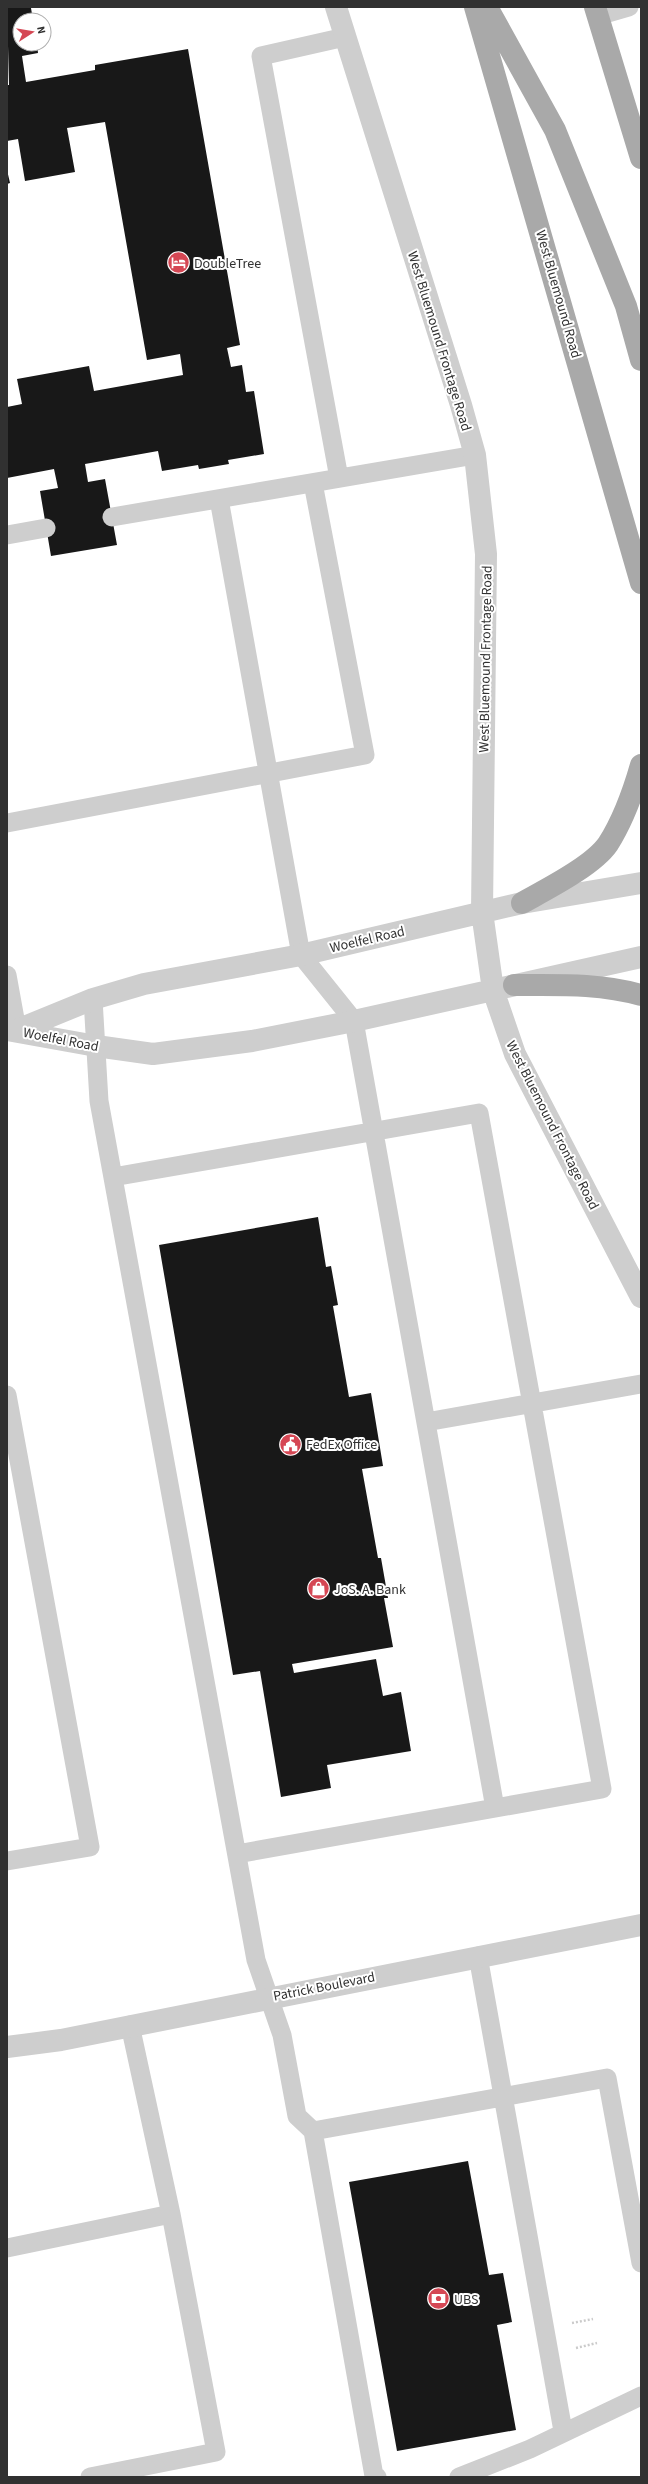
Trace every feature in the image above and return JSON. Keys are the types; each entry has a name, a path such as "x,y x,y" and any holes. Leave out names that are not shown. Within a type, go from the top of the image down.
{"main road":[{"name":"West Bluemound Road","path":"475,7 641,582"},
{"path":"487,7 555,130 626,306 641,360"},
{"path":"596,12 635,114 641,158"},
{"path":"522,903 576,871 607,845 631,800 641,765"},
{"path":"514,985 618,988 641,995"}],"street":[{"name":"West Bluemound Frontage Road","path":"336,7 461,405 475,455 486,554 482,912 493,990 515,1054 641,1297"},
{"name":"Woelfel Road","path":"12,1030 93,999 144,984 301,955 522,903 641,883"},
{"name":"Woelfel Road","path":"12,1030 96,1046 154,1054 252,1041 354,1021 641,957"},
{"name":"Patrick Boulevard","path":"7,2047 61,2040 269,1997 641,1925"}],"lane":[{"path":"596,12 629,7"},
{"path":"339,478 261,56 345,37"},
{"path":"112,517 475,455"},
{"path":"7,823 365,755 313,483"},
{"path":"219,499 301,955 354,1021 495,1808"},
{"path":"7,535 46,528"},
{"path":"7,975 12,1030"},
{"path":"93,999 99,1101 256,1960 282,2035 297,2116 313,2131 374,2476 377,2477"},
{"path":"113,1177 479,1113 602,1789 237,1854"},
{"path":"426,1422 641,1384"},
{"path":"7,1395 90,1847 7,1861"},
{"path":"478,1956 563,2431"},
{"path":"90,2477 216,2452 171,2214 130,2025"},
{"path":"313,2131 607,2078 641,2263"},
{"path":"7,2248 171,2214"},
{"path":"459,2477 530,2449 563,2431 641,2396"}],"building":[{"name":"DoubleTree","path":"7,7 34,7 31,8 32,12 12,12 12,52 38,52 22,56 26,82 95,70 95,65 188,49 240,345 227,348 231,367 242,365 246,392 254,391 264,454 228,460 229,464 199,469 198,465 162,471 158,451 85,464 88,482 105,479 117,545 51,556 40,491 58,488 54,469 7,478 7,407 22,404 17,379 89,366 94,391 183,375 180,354 147,360 105,122 67,128 75,172 25,181 18,139 7,141 7,85 9,85"},
{"path":"7,170 10,183 7,184"},
{"path":"318,1217 326,1267 331,1266 338,1305 333,1306 349,1397 371,1393 383,1466 362,1469 378,1558 381,1558 388,1598 384,1598 393,1647 292,1664 294,1673 376,1659 383,1696 401,1692 411,1751 327,1765 331,1788 281,1797 260,1671 233,1675 159,1245"},
{"name":"UBS","path":"468,2161 489,2275 503,2273 512,2322 497,2325 516,2430 397,2451 349,2182"}],"place":[{"name":"DoubleTree","path":"178,263"},
{"name":"FedEx Office","path":"290,1444"},
{"name":"JoS. A. Bank","path":"319,1589"},
{"name":"UBS","path":"439,2299"}]}
